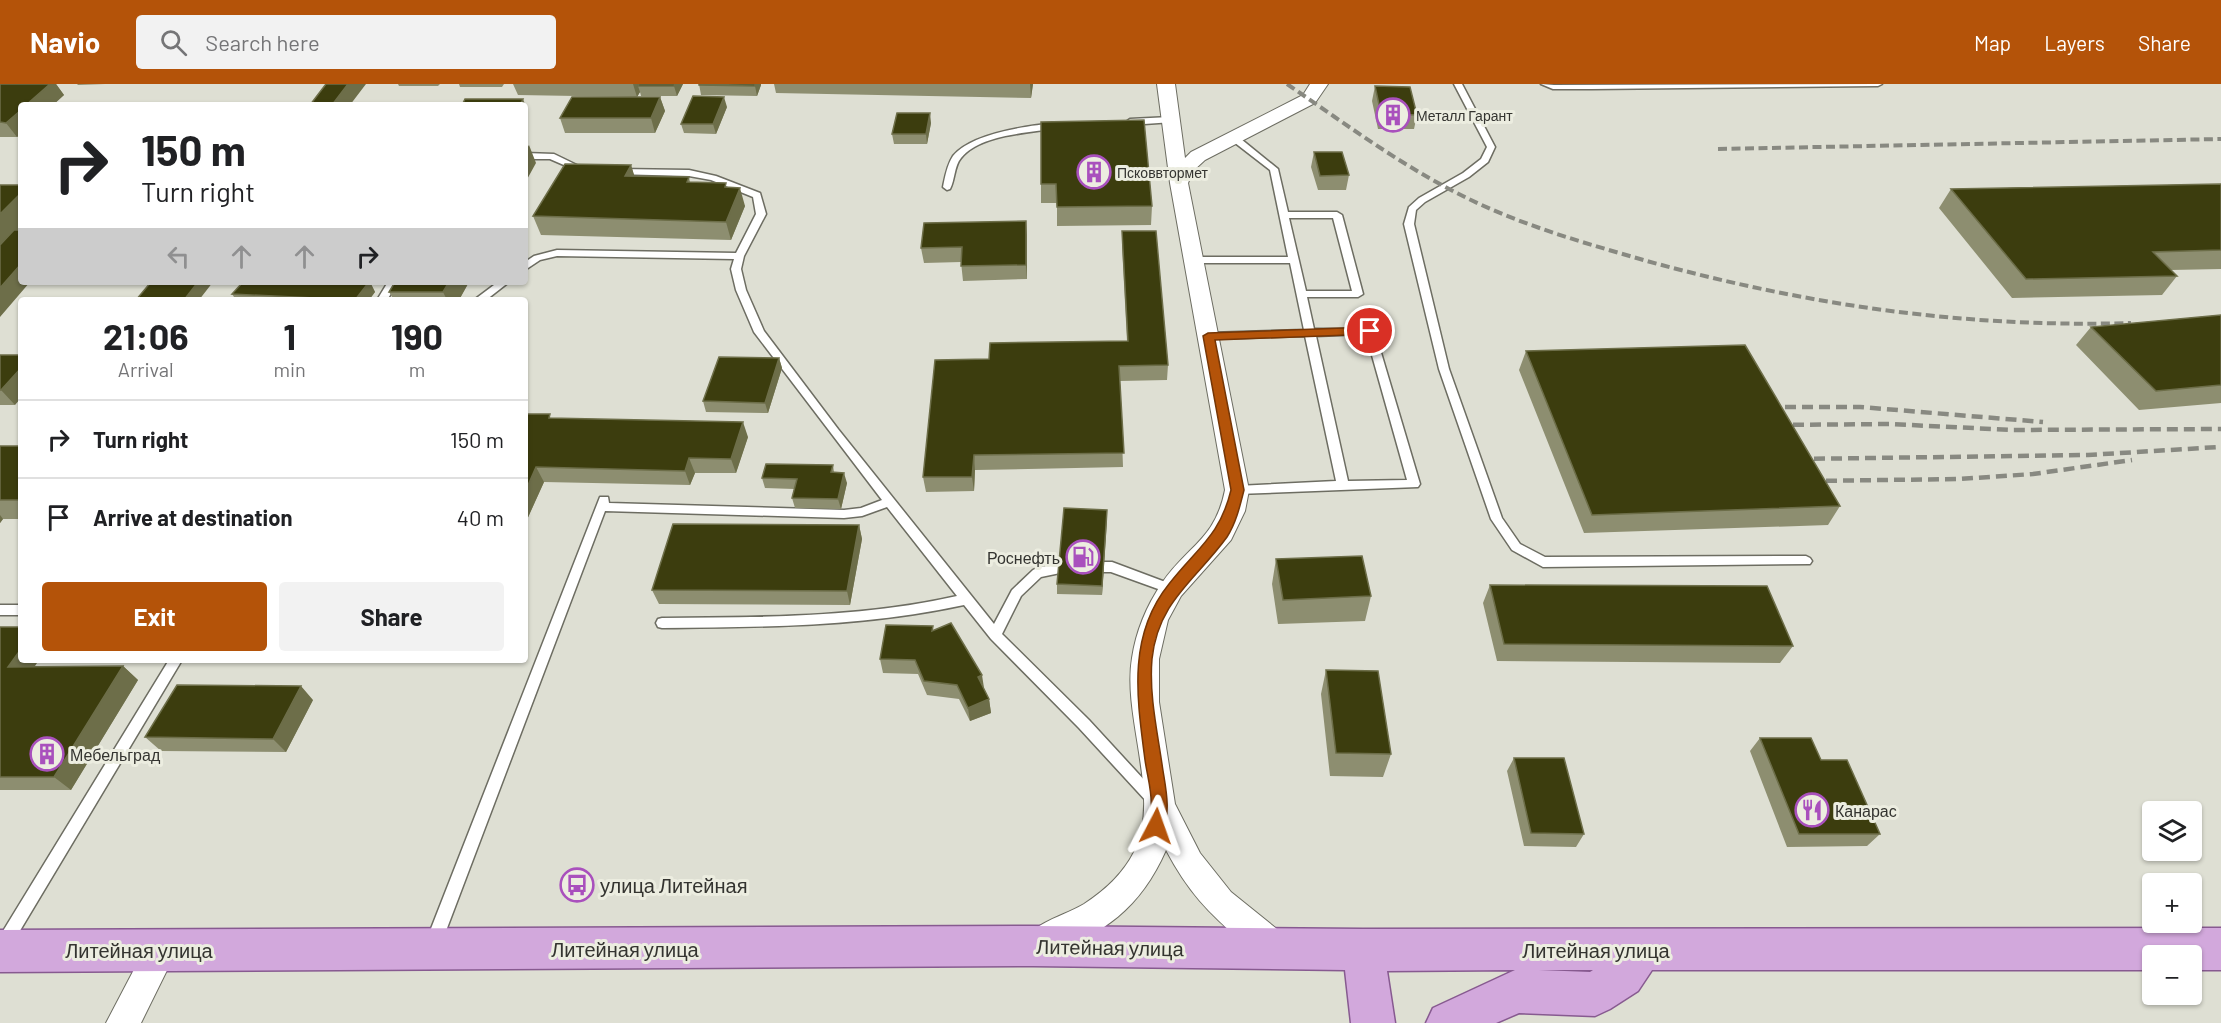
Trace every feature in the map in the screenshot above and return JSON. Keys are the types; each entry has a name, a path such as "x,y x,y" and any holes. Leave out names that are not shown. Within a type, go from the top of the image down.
{"main road":[{"name":"Литейная улица","path":"0,951 1034,946 1363,950 2221,949"},
{"path":"1363,950 1373,1023"},
{"path":"1448,1023 1517,991 1595,994 1623,976 1641,950"}],"street":[{"path":"1034,946 1086,922 1120,898 1138,874 1153,846 1160,806 1145,702 1145,659 1155,619 1172,589 1222,533 1233,511 1237,490 1179,183 1166,84"},
{"path":"1179,183 1190,162 1233,137 1309,99 1319,87 1318,84"},
{"path":"1160,806 1189,863 1220,903 1278,949"},
{"path":"123,1023 161,950"}],"lane":[{"path":"1458,84 1491,147 1485,160 1417,204 1412,209 1409,224 1443,369 1497,519 1516,547 1543,562 1806,561"},
{"path":"1545,84 1553,87 1878,84"},
{"path":"1120,123 1170,120"},
{"path":"947,187 957,156 970,147 1016,131 1064,126"},
{"path":"1233,137 1274,169 1343,485"},
{"path":"528,156 551,156 588,172 689,174 713,178 758,195 760,214 739,256 736,269 741,290 759,332 995,635 1084,723 1160,806"},
{"path":"1285,215 1337,215 1358,294 1301,294"},
{"path":"528,265 537,258 557,252 739,256"},
{"path":"1194,260 1294,260"},
{"path":"482,297 500,285"},
{"path":"1208,336 1370,331 1414,484 1237,490"},
{"path":"431,950 603,503 844,514 862,512 890,502"},
{"path":"995,635 1016,593 1037,573 1065,567 1112,567 1172,589"},
{"path":"662,623 821,621 930,608 967,599"},
{"path":"0,610 18,610"},
{"path":"0,951 174,663"}],"building":[{"path":"0,84 50,84 29,102 18,102 18,113 6,123 0,122"},
{"path":"326,84 348,84 334,102 312,102"},
{"path":"639,84 675,84 674,86 638,86"},
{"path":"755,84 755,86 699,85"},
{"path":"1375,86 1410,87 1417,115 1381,114"},
{"path":"693,96 724,97 713,124 681,124"},
{"path":"572,97 660,97 651,118 560,118"},
{"path":"465,99 523,99 522,102 464,102"},
{"path":"897,113 930,113 926,134 892,134"},
{"name":"Псковвтормет","path":"1144,120 1152,206 1057,207 1056,184 1041,184 1041,122"},
{"path":"1314,152 1342,152 1349,175 1320,176"},
{"path":"565,164 631,165 625,176 689,177 687,182 726,183 725,187 740,188 726,222 533,216"},
{"path":"2221,184 2221,250 2153,252 2177,276 2026,279 1951,189"},
{"path":"0,185 18,185 18,196 0,214"},
{"path":"1026,221 1026,265 961,266 962,247 921,248 924,223"},
{"path":"14,230 18,230 18,267 0,288 0,245"},
{"path":"1122,231 1156,231 1168,365 1119,366 1124,453 974,455 972,477 923,477 935,360 989,359 990,343 1128,341"},
{"path":"148,285 196,285 186,297 138,297"},
{"path":"240,285 367,285 357,297 232,294"},
{"path":"393,285 447,285 443,292 389,292"},
{"path":"2221,315 2221,385 2156,391 2091,327"},
{"path":"1745,345 1840,506 1592,515 1526,351"},
{"path":"0,355 18,355 18,371 0,390"},
{"path":"719,357 779,358 765,403 703,401"},
{"path":"528,414 550,414 549,418 743,422 731,459 689,458 685,471 536,467 528,485"},
{"path":"0,446 18,446 18,500 0,500"},
{"path":"766,464 833,465 831,472 844,473 838,499 792,498 797,479 762,478"},
{"name":"Роснефть","path":"1064,508 1107,510 1102,586 1057,584"},
{"path":"673,524 859,525 847,591 652,590"},
{"path":"1362,556 1371,596 1283,600 1276,559"},
{"path":"1490,585 1767,586 1793,646 1504,644"},
{"path":"951,623 982,675 978,677 989,699 968,708 957,685 924,681 915,660 880,659 886,625 933,626 932,631"},
{"name":"Мебельград","path":"0,627 18,627 18,653 8,667 123,666 54,777 0,777"},
{"path":"1326,670 1378,671 1391,754 1336,753"},
{"path":"177,685 301,686 273,739 145,737"},
{"name":"Канарас","path":"1760,738 1811,738 1821,760 1847,760 1880,834 1799,834"},
{"path":"1514,758 1564,758 1584,834 1531,833"}],"railway":[{"path":"1287,84 1354,131 1423,175 1471,200 1536,227 1647,261 1767,290 1886,310 2007,322 2131,323"},
{"path":"1718,149 2221,139"},
{"path":"1768,407 1860,407 2043,422"},
{"path":"1776,425 1889,424 2013,430 2221,429"},
{"path":"1797,459 2088,455 2219,447"},
{"path":"1809,481 1960,479 2033,474 2132,460"}],"place":[{"name":"Металл Гарант","path":"1393,115"},
{"name":"Псковвтормет","path":"1094,172"},
{"name":"Роснефть","path":"1083,557"},
{"name":"Мебельград","path":"47,754"},
{"name":"Канарас","path":"1812,810"},
{"name":"улица Литейная","path":"577,885"}],"route":[{"path":"1156,826 1160,806 1145,702 1145,659 1155,619 1172,589 1222,533 1233,511 1237,490 1208,336 1370,331"}]}
